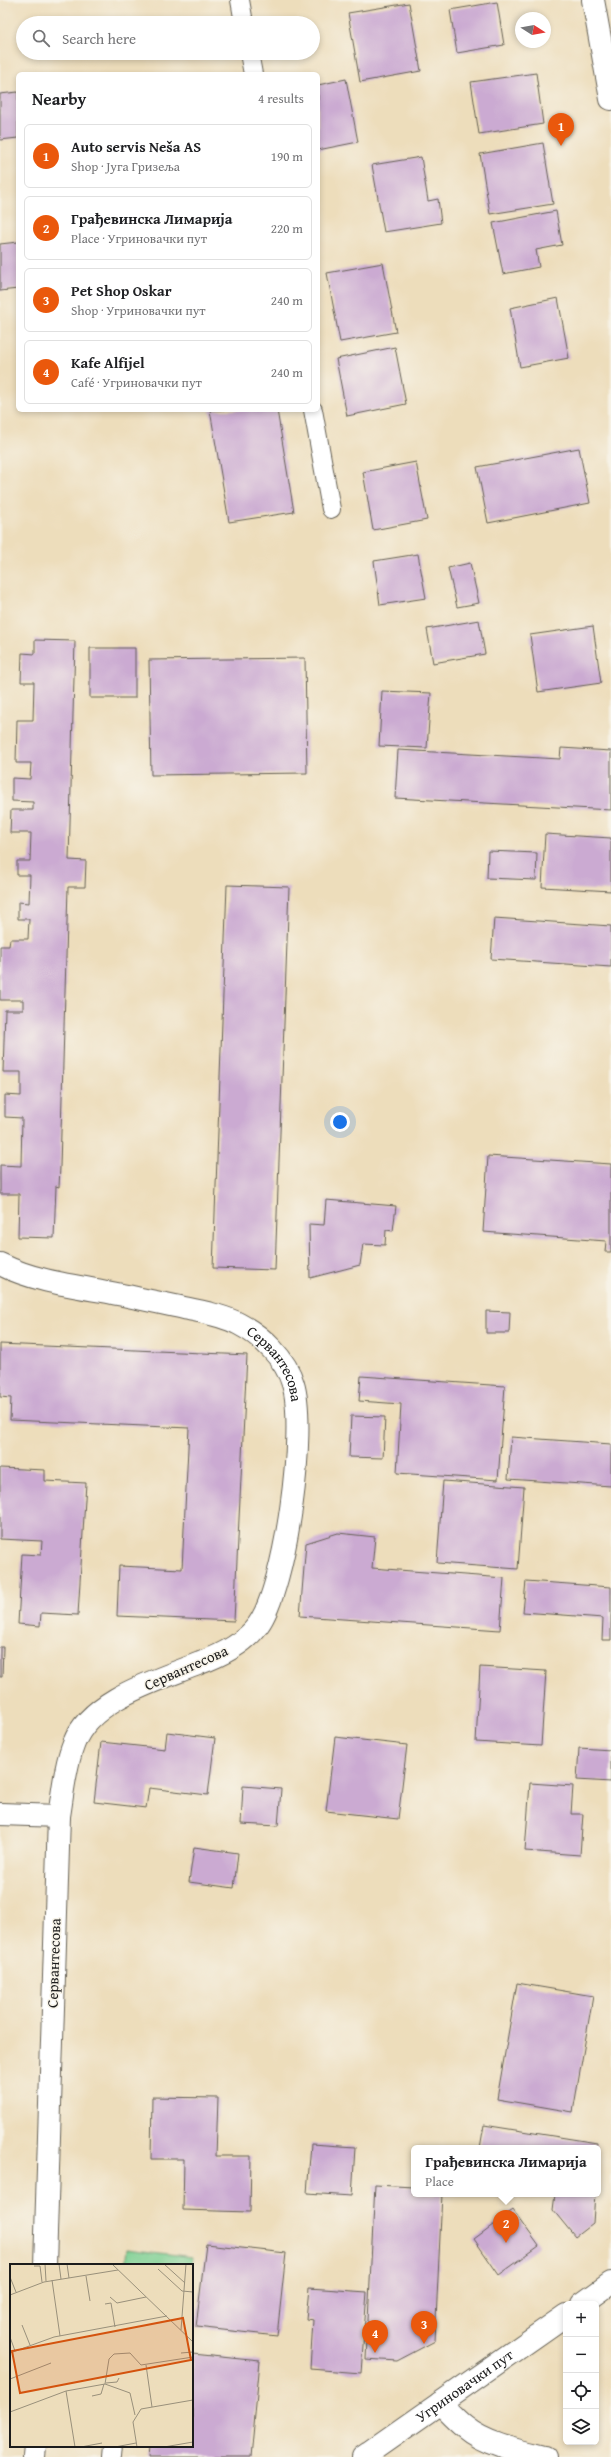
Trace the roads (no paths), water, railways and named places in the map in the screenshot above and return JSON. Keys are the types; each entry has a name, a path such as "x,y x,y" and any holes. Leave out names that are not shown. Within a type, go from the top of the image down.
{"street":[{"path":"593,0 606,39 611,99"},
{"name":"Сервантесова","path":"0,1264 36,1278 190,1310 238,1323 271,1348 282,1361 293,1384 297,1404 298,1427 291,1514 272,1595 258,1625 244,1640 221,1655 142,1688 94,1714 74,1741 59,1816 45,2264"},
{"path":"0,1814 59,1816"},
{"path":"586,2301 611,2283"},
{"name":"Угриновачки пут","path":"363,2457 563,2317"},
{"path":"440,2403 465,2427 476,2434 493,2442 545,2457"},
{"path":"34,2457 35,2447"}],"lane":[{"path":"240,0 243,16"},
{"path":"250,60 253,72"},
{"path":"313,412 331,509"},
{"path":"111,2457 112,2447"}],"place":[{"name":"Auto servis Neša AS","path":"561,146"},
{"name":"Грађевинска Лимарија","path":"506,2243"},
{"name":"Pet Shop Oskar","path":"424,2344"},
{"name":"Kafe Alfijel","path":"375,2353"}]}
